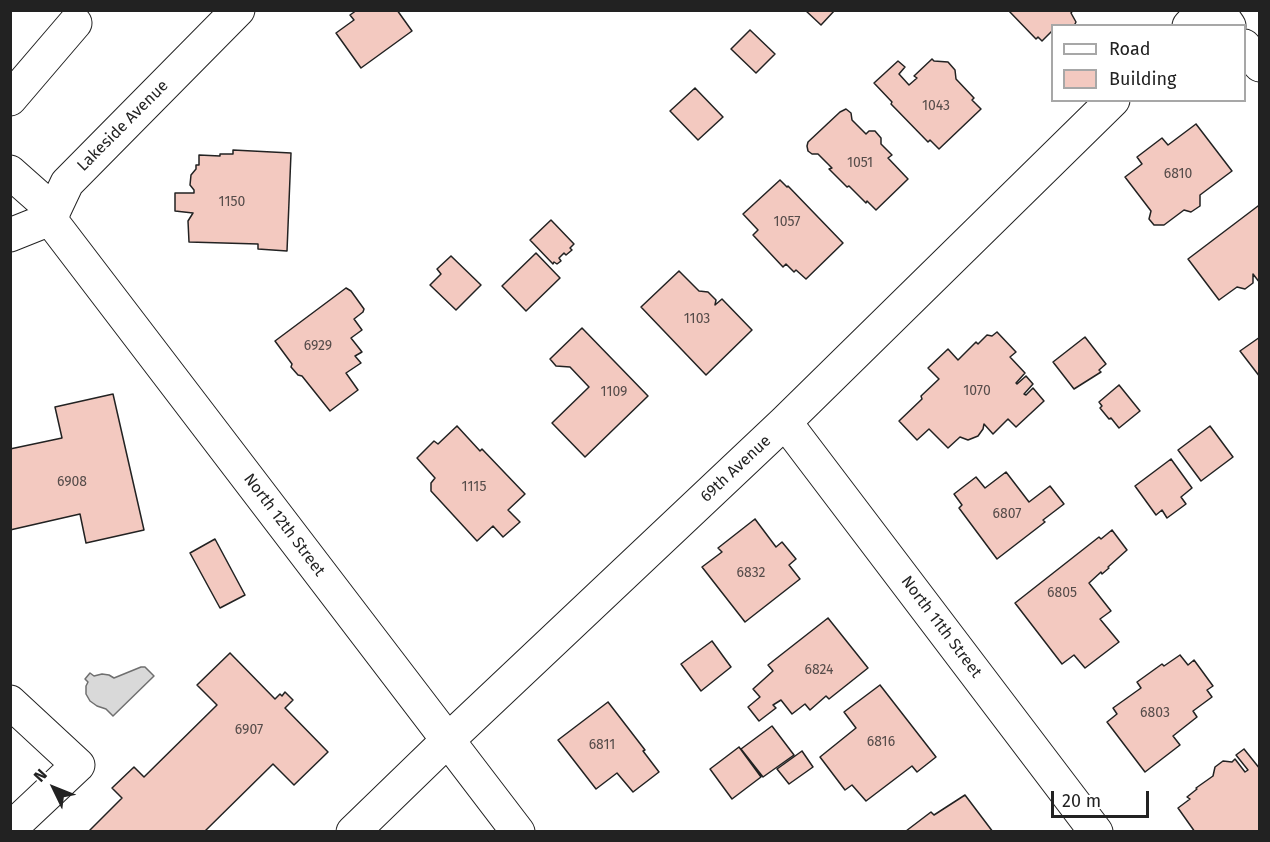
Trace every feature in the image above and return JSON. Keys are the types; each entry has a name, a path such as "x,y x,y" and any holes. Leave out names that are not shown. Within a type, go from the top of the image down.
{"street":[{"name":"Lakeside Avenue","path":"52,215 67,183 238,10"},
{"path":"1191,24 1204,10"},
{"path":"1218,10 1228,24"},
{"path":"10,99 75,23"},
{"path":"1246,47 1260,65"},
{"name":"69th Avenue","path":"353,831 785,422 1111,102"},
{"name":"North 12th Street","path":"10,172 52,215 518,831"},
{"path":"10,235 52,215"},
{"name":"North 11th Street","path":"785,422 1096,831"},
{"path":"10,702 78,765 10,829"}],"shaded area":[{"path":"145,667 154,676 113,716 106,709 90,701 86,694 88,682 85,679 90,673 94,676 102,674 114,678"}],"building":[{"path":"357,10 397,10 412,31 361,68 336,33 354,20 350,15"},
{"path":"805,10 835,10 821,25"},
{"path":"1008,10 1073,10 1071,13 1075,24 1051,24 1051,32 1042,41 1038,37 1036,39"},
{"path":"750,30 775,54 756,73 731,49"},
{"path":"932,59 948,62 955,70 956,79 981,109 939,149 930,140 928,142 874,83 898,61 905,67 899,74 909,85 917,78 914,76"},
{"path":"695,88 723,117 698,140 670,111"},
{"path":"846,109 851,113 852,120 866,134 869,131 875,131 881,138 881,144 892,155 888,158 908,179 876,210 849,186 847,187 818,154 808,151 808,142"},
{"path":"1196,124 1232,171 1200,195 1200,206 1191,212 1184,210 1164,225 1154,225 1149,219 1151,211 1125,177 1142,164 1137,157 1162,138 1168,145"},
{"path":"233,150 291,153 287,251 258,249 258,244 189,242 188,221 193,213 175,211 175,193 194,193 190,185 191,175 196,165 199,165 199,155 220,156 220,154 233,154"},
{"path":"780,180 843,243 806,279 786,264 783,267 753,235 758,230 743,214"},
{"path":"1258,206 1260,208 1260,283 1253,274 1253,283 1245,289 1237,287 1219,300 1188,259"},
{"path":"551,220 574,244 570,248 572,250 559,258 561,261 557,264 554,262 553,264 530,240"},
{"path":"536,253 560,278 526,311 502,286"},
{"path":"451,256 481,285 456,310 430,285 441,274 437,269"},
{"path":"679,271 699,291 708,292 716,300 715,305 722,299 752,330 706,375 641,307"},
{"path":"346,288 351,291 364,309 354,319 362,330 351,338 362,352 355,356 361,363 346,373 358,390 330,411 302,376 291,367 292,364 275,341"},
{"path":"582,328 648,396 585,457 552,423 589,387 570,367 556,366 550,359"},
{"path":"997,332 1016,352 1010,357 1025,373 1016,383 1026,376 1033,384 1024,394 1026,395 1033,388 1044,401 1016,427 1008,419 993,434 984,424 978,436 968,440 960,437 948,448 929,429 917,440 899,421 939,379 928,368 948,349 958,360 976,342 978,344 987,335 992,336"},
{"path":"1085,337 1106,364 1099,370 1101,372 1074,389 1053,362"},
{"path":"1260,337 1260,377 1240,351"},
{"path":"1119,385 1140,411 1119,428 1100,408 1102,406 1099,402"},
{"path":"113,394 144,530 86,543 80,514 10,530 10,449 62,438 55,407"},
{"path":"457,426 525,494 508,510 520,522 503,537 493,526 477,541 431,491 431,483 435,478 417,458 434,441 438,444"},
{"path":"1210,426 1233,457 1201,481 1178,450"},
{"path":"1171,459 1192,488 1181,497 1186,504 1167,518 1162,510 1156,515 1135,486"},
{"path":"1006,472 1029,502 1050,486 1064,504 1043,520 1045,522 997,559 959,508 962,505 954,494 976,477 985,488"},
{"path":"755,519 776,547 782,542 796,559 789,565 800,579 745,622 702,567 722,552 718,548"},
{"path":"1112,530 1127,550 1089,583 1111,611 1100,619 1119,642 1085,668 1074,655 1062,664 1015,603 1099,537 1101,539"},
{"path":"215,539 245,595 220,608 190,553"},
{"path":"828,618 868,668 829,699 826,696 810,710 805,704 792,714 781,700 773,705 776,708 759,721 748,707 760,697 753,689 773,671 768,665"},
{"path":"712,641 731,667 701,691 681,664"},
{"path":"230,653 275,699 285,692 293,700 285,708 328,752 294,785 273,764 204,832 88,832 122,798 112,788 134,767 144,777 217,705 197,685"},
{"path":"1180,655 1188,665 1194,660 1213,686 1207,690 1212,697 1193,711 1197,717 1173,736 1180,745 1145,772 1107,722 1117,714 1113,708 1141,688 1137,682 1162,664 1164,666"},
{"path":"880,685 936,757 917,772 912,766 866,801 852,785 845,790 820,757 856,728 844,712"},
{"path":"608,702 659,772 633,792 617,773 596,789 558,740"},
{"path":"772,726 794,755 763,777 741,749"},
{"path":"739,747 761,777 732,799 710,769"},
{"path":"1244,749 1260,769 1260,832 1195,832 1178,808 1190,799 1187,797 1196,788 1213,776 1215,767 1223,761 1232,762 1235,759 1245,772 1248,770 1236,755"},
{"path":"802,751 813,767 789,784 777,769"},
{"path":"965,795 993,832 906,831 931,812 934,815"}]}
